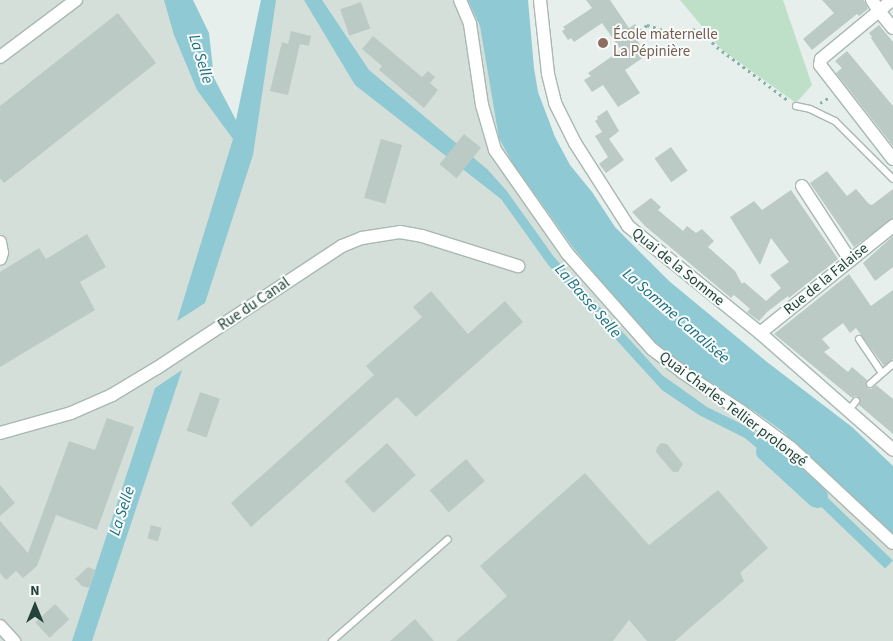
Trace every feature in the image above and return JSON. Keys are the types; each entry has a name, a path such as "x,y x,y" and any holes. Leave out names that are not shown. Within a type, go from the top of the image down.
{"street":[{"name":"Quai Charles Tellier prolongé","path":"460,0 470,24 482,105 496,150 566,253 652,349 791,448 893,544"},
{"name":"Quai de la Somme","path":"540,0 548,74 555,104 575,143 628,226 852,406 893,450"},
{"path":"892,0 875,5 821,59 820,65 893,158"},
{"path":"0,57 72,1"},
{"path":"875,5 893,28"},
{"path":"802,186 850,260"},
{"name":"Rue de la Falaise","path":"760,333 893,226"},
{"name":"Rue du Canal","path":"0,433 71,413 112,395 157,368 342,246 362,238 400,232 518,266"},
{"path":"0,242 2,253 0,259"},
{"path":"0,626 14,641"}],"lane":[{"path":"796,106 810,109 835,121 893,178"},
{"path":"859,339 882,373"},
{"path":"870,384 893,364"},
{"path":"332,641 448,539"}],"path":[{"path":"640,31 647,25 673,34 698,29 717,47 796,106"},
{"path":"810,109 826,101 838,89"}],"shaded area":[{"path":"0,0 176,0 238,140 264,0 510,0 518,148 666,342 893,542 893,641 0,641"}],"green space":[{"path":"680,0 783,0 812,85 796,103 721,49"}],"water":[{"name":"La Selle","path":"164,0 193,0 209,33 214,78 236,120 261,0 276,0 253,155 205,303 177,321 233,139 197,90 174,35"},
{"path":"304,0 322,0 369,70 487,169 506,190 554,257 662,375 707,407 748,427 794,467 789,475 745,438 699,415 662,390 549,266 501,199 355,85"},
{"name":"La Somme Canalisée","path":"468,0 528,0 538,92 555,137 570,165 592,192 615,227 669,281 767,362 852,427 893,466 893,537 782,431 754,411 692,376 649,341 572,246 512,162 499,138 480,26"},
{"name":"La Selle","path":"182,370 92,641 72,641 155,388"},
{"path":"800,471 893,561 885,569 792,479"}],"building":[{"path":"586,0 610,0 629,28 635,24 644,36 637,40 647,55 625,70 640,93 618,107 603,85 592,92 584,80 591,76 588,73 621,50 602,23 574,42 571,38 568,40 562,31 565,29 563,27 592,8"},
{"path":"822,0 864,0 868,9 859,16 857,14 812,50 803,39 834,13"},
{"path":"361,2 370,28 349,36 340,9"},
{"path":"118,13 156,63 4,183 0,178 0,106"},
{"path":"879,25 893,42 893,71 869,33"},
{"path":"291,31 311,36 309,46 300,44 288,95 270,91 282,42 288,44"},
{"path":"373,36 422,77 428,71 435,77 430,83 438,90 424,108 379,70 382,66 362,49"},
{"path":"847,51 893,106 893,146 836,73 842,68 835,61"},
{"path":"607,110 619,131 609,139 624,160 606,173 599,164 608,157 595,136 602,132 595,121 598,119 597,117"},
{"path":"464,134 481,148 457,178 439,164"},
{"path":"381,139 402,145 385,204 364,198"},
{"path":"671,147 688,171 671,182 655,158"},
{"path":"827,171 847,196 856,189 872,205 893,189 893,218 854,247 810,183"},
{"path":"791,190 838,259 789,298 788,296 767,312 759,321 747,312 750,309 734,295 731,298 645,226 632,212 651,198 661,207 658,210 683,231 687,226 696,233 702,229 714,241 708,247 735,271 742,284 744,282 766,301 781,288 770,275 789,262 771,238 760,265 730,217 754,201 762,210"},
{"path":"87,234 106,267 80,282 95,310 0,367 0,272 39,248 46,259"},
{"path":"893,236 893,267 875,281 863,263"},
{"path":"849,274 871,306 893,290 893,359 884,366 856,328 850,333 843,323 822,339 830,348 824,352 848,372 852,367 867,380 867,388 871,389 876,385 893,399 893,434 859,405 859,397 855,396 852,398 774,334"},
{"path":"431,291 468,334 505,301 523,322 416,417 397,397 251,527 231,503 374,375 366,366 422,317 413,307"},
{"path":"200,392 220,399 207,438 187,431"},
{"path":"107,418 134,427 97,530 56,515 37,566 23,578 16,571 6,580 0,573 0,521 28,553 69,441 95,450"},
{"path":"387,443 416,475 373,513 345,481"},
{"path":"661,443 667,444 683,464 678,472 673,472 656,452 657,447"},
{"path":"466,459 485,481 449,512 430,490"},
{"path":"585,473 649,545 718,490 768,548 740,573 744,581 675,641 647,641 629,620 613,641 456,641 507,596 480,566"},
{"path":"0,485 15,503 0,516"},
{"path":"151,525 162,528 158,541 147,539"},
{"path":"88,567 95,570 89,588 82,586 75,579"},
{"path":"55,604 69,619 50,638 35,622"},
{"path":"415,619 434,641 390,641"}],"waterway":[{"name":"La Basse Selle","path":"767,451 817,497"}],"place":[{"name":"École maternelle La Pépinière","path":"603,43"}]}
